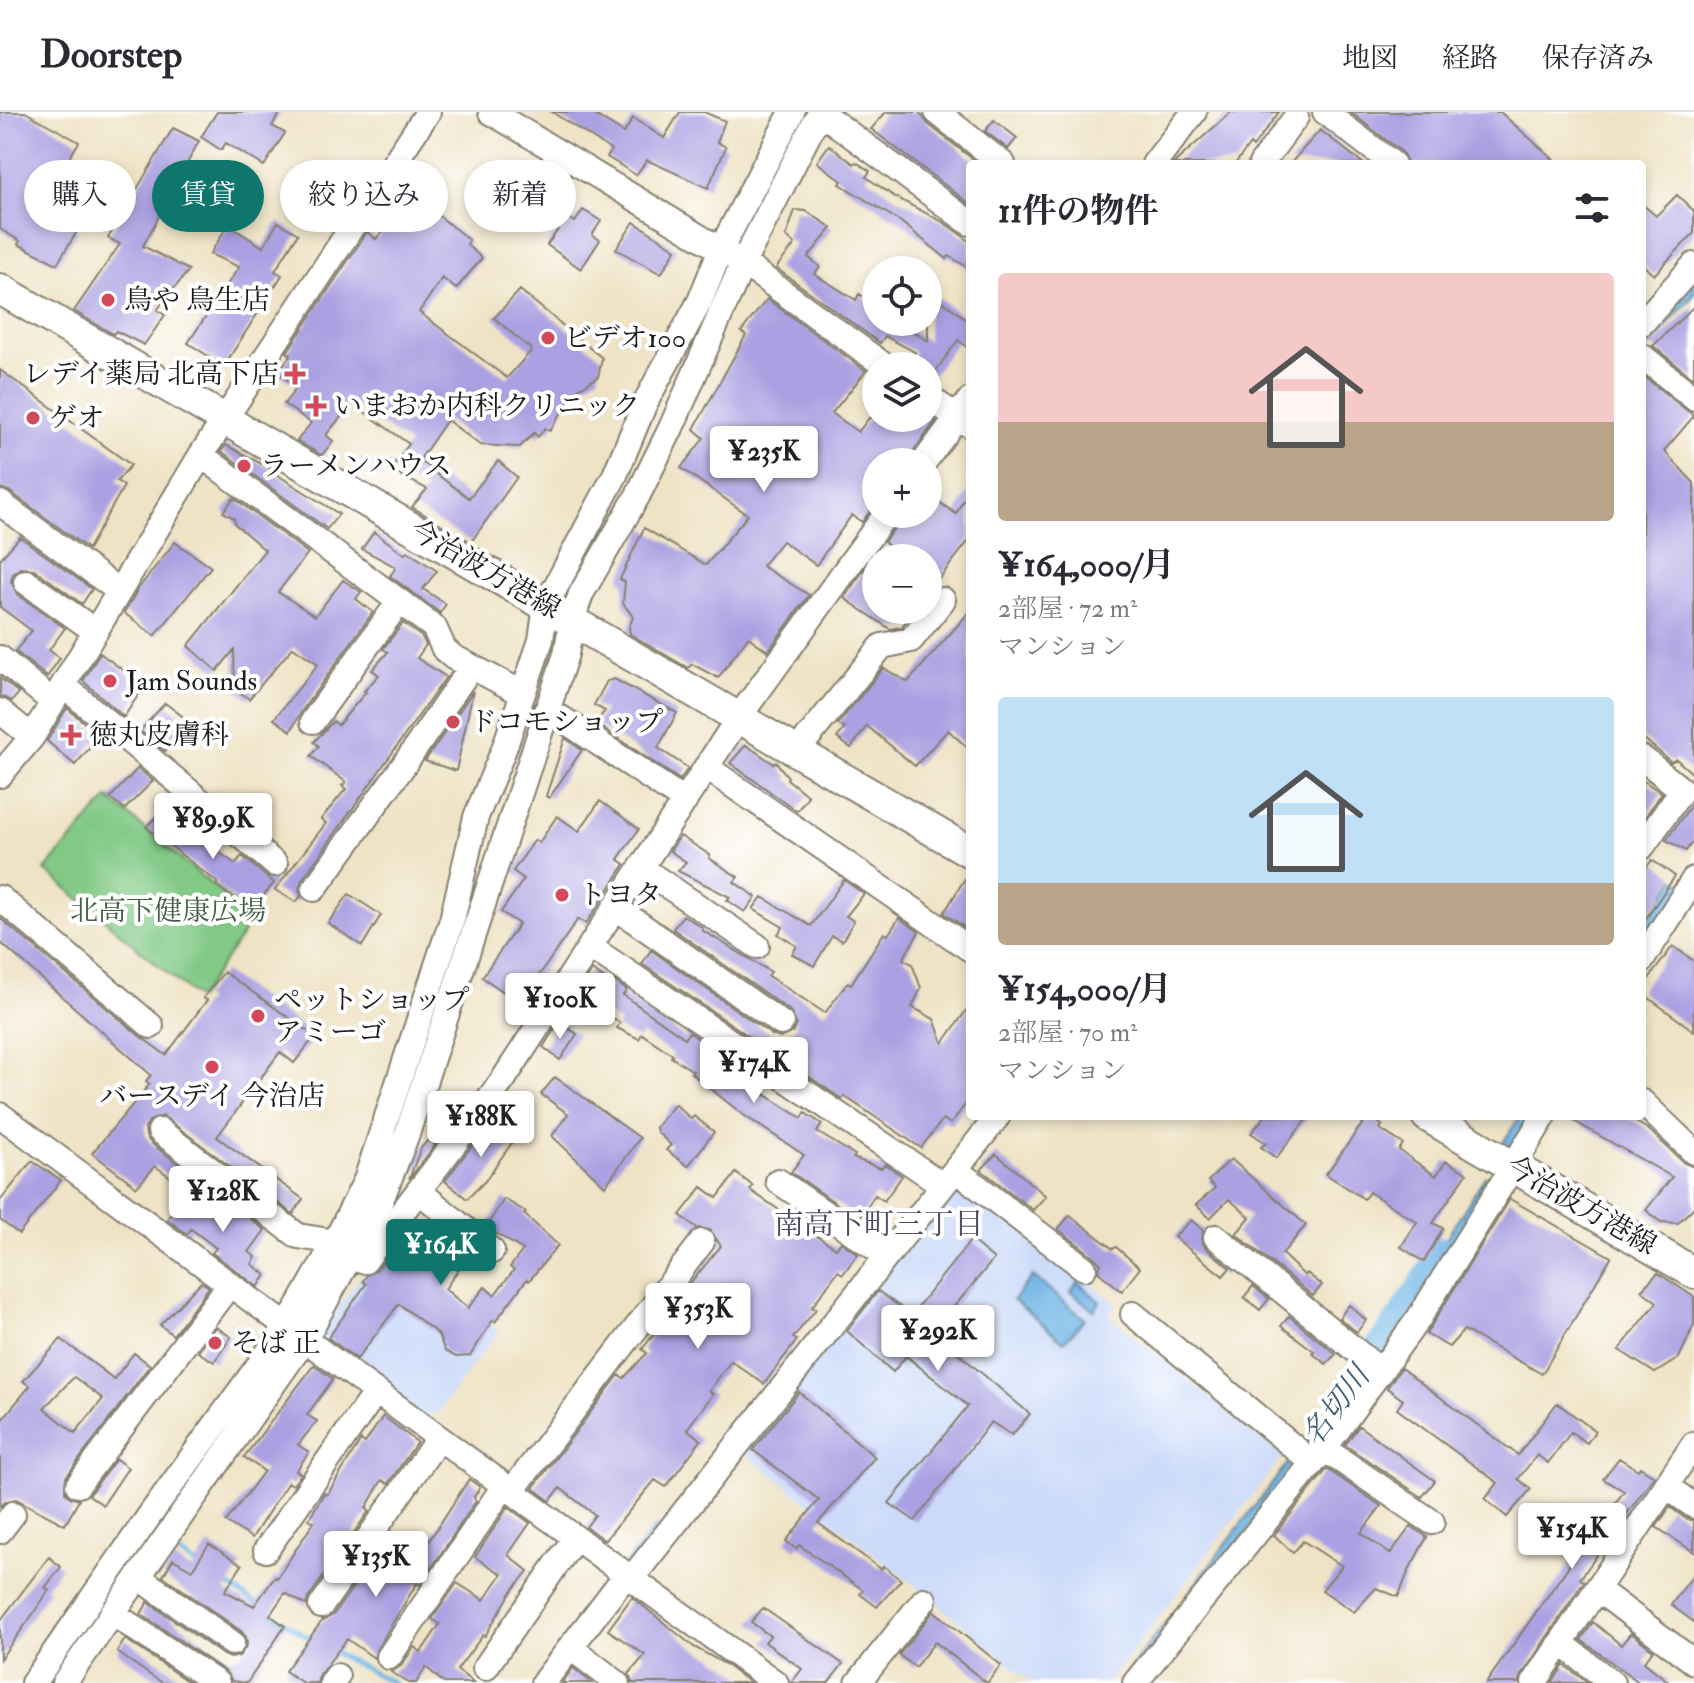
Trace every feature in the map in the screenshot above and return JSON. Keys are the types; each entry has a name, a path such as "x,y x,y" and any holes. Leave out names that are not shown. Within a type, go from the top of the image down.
{"main road":[{"name":"今治波方港線","path":"0,289 966,850"},
{"name":"今治波方港線","path":"1434,1120 1694,1273"}],"street":[{"path":"0,775 32,737 201,455 428,112"},
{"path":"491,112 743,263 866,352"},
{"path":"64,1683 140,1578 207,1477 297,1332 342,1249 452,920 476,817 504,749 541,640 559,613 645,403 700,301 720,251 792,112"},
{"path":"559,613 581,594 638,495 671,428 743,263 820,112 966,220"},
{"path":"937,112 998,160"},
{"path":"1157,160 1194,112"},
{"path":"1325,112 1388,160"},
{"path":"1264,160 1296,117"},
{"path":"1646,319 1694,265"},
{"path":"1646,359 1694,398"},
{"path":"936,448 965,414 942,403"},
{"path":"201,455 434,627 444,649 471,667 522,693"},
{"path":"0,503 119,591"},
{"path":"160,1131 298,1236 342,1249 365,1261 503,1080 739,717 876,528"},
{"path":"26,582 95,631"},
{"path":"797,751 882,646 911,640 943,600"},
{"path":"313,721 399,602"},
{"path":"342,1249 381,1200 407,1134 566,654 559,613"},
{"path":"0,658 58,694 275,864"},
{"path":"314,889 471,667"},
{"path":"0,711 32,737"},
{"path":"546,711 685,801"},
{"path":"1646,761 1682,790 1646,841"},
{"path":"706,767 966,946"},
{"path":"641,868 757,946"},
{"path":"1646,954 1694,879"},
{"path":"0,898 151,1026"},
{"path":"615,907 781,1023"},
{"path":"590,947 950,1178 1084,1268"},
{"path":"1646,1106 1694,1152"},
{"path":"0,1115 297,1332 375,1393 776,1683"},
{"path":"543,1683 995,1120"},
{"path":"1135,1683 1319,1456 1381,1371 1419,1318 1542,1120"},
{"path":"778,1181 887,1256"},
{"path":"420,1192 492,1251"},
{"path":"1216,1237 1381,1371"},
{"path":"389,1657 507,1489 702,1242"},
{"path":"78,1485 230,1284"},
{"path":"1133,1314 1319,1456 1432,1522"},
{"path":"33,1683 143,1523 297,1332"},
{"path":"266,1550 375,1393"},
{"path":"321,1606 438,1439"},
{"path":"1534,1683 1694,1444"},
{"path":"1666,1486 1694,1506"},
{"path":"485,1668 575,1538"},
{"path":"140,1578 232,1643"},
{"path":"1597,1589 1694,1662"},
{"path":"858,1683 924,1600"},
{"path":"112,1613 217,1683"},
{"path":"1561,1643 1612,1683"},
{"path":"570,1647 617,1683"}],"shaded area":[{"path":"955,1179 1117,1304 1108,1315 1283,1456 1108,1683 1032,1683 927,1595 743,1452"},
{"path":"389,1240 499,1331 437,1413 422,1416 315,1337"}],"green space":[{"name":"北高下健康広場","path":"108,798 253,919 198,999 45,870"}],"water":[{"path":"1694,273 1694,295 1649,347 1646,344 1646,327"},
{"path":"1675,879 1685,884 1646,944 1646,923"},
{"path":"1517,1120 1532,1120 1509,1156 1499,1149"},
{"path":"1485,1176 1497,1183 1458,1246 1446,1239"},
{"path":"1432,1260 1443,1266 1427,1294 1415,1287"},
{"path":"1033,1276 1085,1319 1064,1342 1013,1300"},
{"path":"1078,1282 1100,1302 1094,1310 1071,1292"},
{"path":"1363,1365 1372,1370 1129,1683 1119,1683"}],"building":[{"path":"0,112 25,112 79,142 68,160 24,160 24,232 77,232 57,264 18,244 20,241 0,229"},
{"path":"217,112 281,112 272,126 285,133 264,166 264,160 254,160 226,143 221,150 201,137"},
{"path":"552,112 590,112 624,133 633,118 664,138 680,112 704,112 725,121 717,142 726,147 708,188 647,160 636,175 607,157 611,150"},
{"path":"886,112 919,112 928,124 974,160 966,160 966,201 871,129"},
{"path":"1231,112 1279,112 1253,147 1250,144 1238,160 1177,160"},
{"path":"1350,112 1500,112 1554,160 1406,160 1402,152"},
{"path":"994,120 1017,138 1008,149 985,131"},
{"path":"173,128 199,141 189,160 154,160"},
{"path":"1320,130 1359,160 1294,160"},
{"path":"829,145 854,164 856,162 870,171 866,177 895,197 943,222 966,239 966,267 949,256 947,259 901,222 840,184 842,181 817,162"},
{"path":"152,164 152,229 143,246 189,270 157,310 165,315 144,345 116,331 113,334 74,311 120,244 108,238 112,232 136,232 136,191"},
{"path":"1677,195 1694,211 1694,233 1654,275 1646,268 1646,207 1656,216"},
{"path":"583,210 601,221 592,235 600,240 581,269 547,245 556,232 576,232 576,220"},
{"path":"795,210 806,211 832,228 808,257 820,267 814,274 856,300 859,294 862,296 862,330 776,268 795,244 786,237"},
{"path":"278,222 280,232 298,234 275,271 282,275 224,366 188,343 239,267 210,254 224,232 239,232 263,247"},
{"path":"634,222 676,249 661,274 616,249"},
{"path":"448,223 469,240 467,245 482,258 456,289 442,278 419,312 507,378 532,350 494,318 520,290 602,358 598,377 575,391 550,431 545,428 538,437 534,433 520,447 480,445 447,420 419,461 437,471 435,473 469,498 498,461 517,477 471,542 412,507 427,489 390,470 409,444 352,403 326,435 333,441 322,455 297,441 311,423 284,404 297,387 277,372 291,355 287,352 367,232 376,239 382,232 448,232"},
{"path":"767,299 862,368 862,376 832,413 858,432 862,427 862,432 928,432 916,448 862,448 862,522 852,515 816,565 782,541 762,566 809,595 768,651 748,637 718,678 692,664 688,668 630,634 633,617 623,603 625,582 620,579 644,528 706,565 748,515 681,468 704,438 694,429 746,335 741,332"},
{"path":"942,301 966,319 966,346 958,340 942,362 942,352 915,352 885,336 920,336 928,341 928,336 942,336"},
{"path":"1694,306 1694,377 1693,378 1653,346"},
{"path":"870,336 885,336 880,343"},
{"name":"ゲオ","path":"0,370 131,465 117,481 124,486 88,549 9,491 0,488"},
{"path":"1646,378 1694,416 1664,451 1694,483 1694,775 1676,759 1671,762 1646,740"},
{"path":"226,445 277,472 339,514 327,529 221,451"},
{"path":"966,495 966,544 942,575 942,544 884,542 894,528 942,528 942,504 956,514"},
{"path":"234,498 308,553 278,592 315,616 343,580 361,592 356,599 373,612 301,712 291,731 274,719 318,664 293,647 249,699 235,689 234,650 217,671 188,646 265,550 235,524 234,518 223,512"},
{"path":"374,532 437,571 423,589 446,604 440,613 390,576 396,567 362,549"},
{"path":"20,537 92,589 82,604 34,569 20,568 13,574 11,581 17,594 65,628 49,650 60,658 47,677 15,651 32,631 0,607 0,559"},
{"path":"175,542 211,567 155,636 124,613 138,589"},
{"path":"862,572 862,610 844,598"},
{"path":"966,616 966,746 948,730 915,766 867,726 851,748 837,738 845,728 838,724 883,668 908,682"},
{"path":"403,623 422,637 426,645 417,658 446,677 302,880 299,888 301,896 296,902 275,890 326,823 321,819 346,789 342,786 346,782 311,756 319,746 314,742 333,721 338,725 379,675 372,670 388,652 383,649"},
{"path":"883,624 904,624 902,627 890,629"},
{"name":"Jam Sounds","path":"100,653 144,686 124,717 83,681"},
{"path":"0,678 19,693 12,701 0,696"},
{"path":"614,679 677,713 658,748 688,768 680,780 595,723 605,711 594,705 607,681"},
{"path":"473,691 456,771 425,761"},
{"path":"165,703 190,722 165,751 140,731"},
{"name":"徳丸皮膚科","path":"67,708 100,736 75,765 47,741"},
{"path":"565,738 582,750 549,798 546,796"},
{"path":"746,745 774,764 776,762 787,779 808,796 797,811 730,763"},
{"path":"138,768 153,781 125,809 110,798"},
{"path":"1646,783 1662,793 1646,815"},
{"name":"トヨタ","path":"600,801 639,829 618,859 625,864 586,924 578,919 520,1003 482,977 519,924 501,912 524,879 513,871 535,840 539,843 557,816 579,831"},
{"path":"1694,801 1694,840 1686,851 1666,840"},
{"path":"166,807 185,826 235,864 242,856 274,883 250,912 146,827"},
{"path":"680,836 738,877 734,882 756,897 745,912 727,900 730,897 678,871 686,862 670,851"},
{"path":"1652,860 1675,876 1646,918 1646,868"},
{"path":"966,877 966,928 944,913"},
{"path":"844,880 864,894 846,916 854,921 842,941 832,936 814,966 792,954 797,946 778,934 783,927 753,909 762,897 811,926"},
{"path":"349,894 381,915 362,946 328,923"},
{"path":"683,915 771,972 768,976 825,1013 848,982 851,984 884,933 888,935 899,918 919,932 903,959 912,964 921,988 912,1007 934,1019 943,1043 966,1011 966,1103 951,1124 943,1119 921,1148 844,1096 842,1099 642,964 651,950 772,1035 780,1038 793,1032 796,1024 790,1011 673,929"},
{"path":"0,918 166,1055 224,972 315,1036 294,1063 280,1052 217,1137 303,1199 293,1214 163,1116 149,1121 145,1128 146,1136 199,1180 190,1191 155,1166 137,1187 92,1153 150,1084 146,1081 151,1075 0,942"},
{"path":"1673,946 1694,961 1694,1031 1646,996 1646,983"},
{"path":"592,970 627,990 623,995 685,1038 689,1032 733,1065 735,1063 746,1070 743,1075 754,1084 752,1086 802,1118 805,1113 822,1124 817,1132 855,1155 853,1158 881,1168 885,1164 902,1176 884,1201 875,1195 859,1219 791,1172 804,1155 742,1114 691,1073 693,1071 671,1057 673,1055 642,1034 639,1039 617,1028 620,1023 578,992"},
{"path":"559,1022 577,1034 560,1060 543,1047"},
{"path":"555,1077 640,1138 605,1186 552,1136 568,1114 541,1094"},
{"path":"675,1104 691,1119 694,1116 714,1132 688,1166 666,1150 671,1145 657,1132 656,1127"},
{"path":"494,1117 516,1137 485,1181 467,1199 445,1181"},
{"path":"1262,1120 1306,1120 1276,1158 1261,1147 1266,1143 1251,1133"},
{"path":"1365,1120 1374,1120 1382,1125 1380,1129 1403,1144 1399,1150 1436,1176 1446,1161 1467,1173 1433,1223 1443,1228 1424,1262 1401,1247 1417,1222 1369,1192 1364,1199 1326,1174"},
{"path":"1572,1120 1632,1120 1648,1129 1684,1163 1694,1167 1694,1207 1678,1223 1661,1222 1646,1210 1672,1177"},
{"path":"428,1140 435,1145 409,1179 421,1148"},
{"path":"996,1154 1046,1196 1033,1210 981,1170"},
{"path":"1231,1159 1306,1225 1282,1254 1305,1276 1307,1273 1322,1285 1313,1296 1236,1234 1250,1217 1229,1199 1210,1218 1196,1205 1215,1188 1208,1181"},
{"path":"32,1161 61,1180 19,1234 0,1220 0,1201"},
{"path":"736,1173 753,1186 750,1190 817,1236 836,1248 841,1242 858,1254 843,1274 838,1271 812,1307 816,1309 793,1338 797,1340 764,1384 731,1361 709,1391 713,1394 687,1429 701,1440 666,1487 655,1480 605,1540 586,1527 595,1515 560,1488 550,1501 533,1488 619,1375 624,1378 647,1353 642,1349 721,1246 710,1230 697,1228 680,1215 702,1187 717,1198"},
{"path":"185,1195 213,1215 224,1198 265,1230 249,1252 256,1257 252,1264 266,1275 258,1287 212,1253 216,1248 191,1229 187,1234 167,1219"},
{"path":"504,1199 526,1212 524,1214 558,1245 529,1281 527,1279 495,1322 493,1320 470,1356 456,1357 445,1351 438,1334 399,1304 357,1359 328,1338 366,1284 363,1281 367,1275 377,1270 409,1228 443,1253 451,1242 469,1254 445,1289 468,1308 485,1287 494,1295 514,1270 510,1267 523,1250 486,1227"},
{"path":"1510,1199 1611,1257 1542,1374 1464,1330 1449,1347 1426,1334"},
{"path":"1070,1215 1140,1268 1122,1291 1098,1272 1101,1264 1093,1256 1058,1229"},
{"path":"1191,1220 1203,1230 1202,1242 1206,1248 1230,1268 1223,1276 1174,1237"},
{"path":"971,1240 994,1259 933,1332 1030,1414 1012,1435 991,1422 915,1521 889,1503 968,1406 906,1356 893,1372 847,1331 878,1291 911,1315"},
{"path":"1658,1273 1694,1297 1694,1325 1679,1358 1655,1373 1619,1350 1657,1302 1641,1290"},
{"path":"201,1282 209,1287 173,1335 160,1325"},
{"path":"1253,1286 1269,1299 1260,1310 1244,1297"},
{"path":"1349,1305 1366,1320 1357,1332 1339,1318"},
{"path":"1289,1316 1336,1354 1326,1364 1281,1326"},
{"path":"216,1327 231,1337 214,1362 198,1352"},
{"path":"61,1339 114,1379 134,1353 150,1365 66,1477 65,1492 79,1500 65,1525 16,1499 0,1506 0,1422 30,1386 23,1381","holes":["74,1377 103,1399 75,1433 44,1408"]},
{"path":"314,1365 333,1379 307,1415 317,1421 298,1445 309,1452 296,1471 301,1474 293,1485 288,1482 252,1538 226,1522 264,1471 244,1457"},
{"path":"1401,1368 1518,1455 1557,1403 1595,1431 1587,1443 1571,1432 1548,1463 1537,1455 1518,1479 1531,1489 1507,1517 1485,1499 1498,1483 1397,1409 1403,1400 1387,1388"},
{"path":"799,1392 875,1457 818,1523 901,1580 877,1607 860,1594 863,1590 799,1545 796,1549 786,1541 819,1500 753,1450"},
{"path":"383,1416 417,1442 388,1484 382,1480 366,1508 369,1511 306,1605 285,1593 270,1615 285,1626 247,1683 232,1681 225,1671 141,1614 148,1602 223,1655 231,1658 239,1656 247,1645 241,1631 163,1576 173,1559 192,1570 209,1544 242,1565 225,1591 254,1606 277,1578 314,1522 309,1519 324,1493 327,1495 361,1440 365,1443"},
{"path":"1359,1426 1435,1481 1422,1497 1345,1445"},
{"path":"1619,1458 1654,1476 1580,1579 1584,1581 1519,1683 1486,1683 1578,1553 1548,1534 1562,1518 1591,1537 1624,1491 1603,1479"},
{"path":"116,1459 128,1468 103,1505 89,1495"},
{"path":"1327,1469 1381,1506 1361,1533 1390,1554 1411,1526 1427,1537 1398,1597 1376,1588 1354,1612 1322,1590 1342,1566 1303,1541 1293,1553 1274,1535"},
{"path":"469,1479 480,1487 474,1497 476,1501 420,1585 417,1583 374,1658 347,1639 320,1674 317,1683 303,1683 285,1671 322,1621 333,1615 382,1546 389,1551 384,1559 407,1575"},
{"path":"508,1507 530,1523 508,1555 528,1571 485,1636 457,1670 474,1683 444,1683 426,1667 416,1683 409,1683 391,1672 401,1666 414,1647 421,1652 440,1624 432,1619 457,1583 484,1600 502,1574 475,1557"},
{"path":"1670,1507 1694,1521 1694,1552 1656,1527"},
{"path":"49,1557 61,1567 45,1588 49,1590 0,1659 0,1621"},
{"path":"1694,1574 1694,1622 1671,1605"},
{"path":"632,1597 694,1647 725,1664 750,1683 632,1683 629,1674 645,1655 608,1630"},
{"path":"763,1608 843,1664 828,1683 791,1683 802,1669 765,1642 770,1636 751,1622"},
{"path":"934,1611 1001,1665 987,1683 935,1642 915,1667 899,1655"},
{"path":"1593,1622 1621,1645 1631,1633 1653,1650 1644,1662 1670,1683 1640,1683 1581,1640"},
{"path":"125,1639 190,1683 163,1683 153,1677 117,1652"},
{"path":"1564,1665 1588,1683 1552,1683"},
{"path":"573,1668 592,1683 562,1683"}],"waterway":[{"name":"名切川","path":"1353,1386 1404,1317 1445,1253"},
{"path":"626,1565 655,1529"},
{"path":"177,1552 200,1567"},
{"path":"225,1583 260,1606"},
{"path":"269,1612 314,1641"},
{"path":"333,1652 393,1683"}],"place":[{"name":"鳥や 鳥生店","path":"108,300"},
{"name":"ビデオ100","path":"548,338"},
{"name":"レデイ薬局 北高下店","path":"295,374"},
{"name":"いまおか内科クリニック","path":"316,406"},
{"name":"ゲオ","path":"33,418"},
{"name":"ラーメンハウス","path":"244,466"},
{"name":"Jam Sounds","path":"110,681"},
{"name":"ドコモショップ","path":"453,722"},
{"name":"徳丸皮膚科","path":"71,735"},
{"name":"トヨタ","path":"562,895"},
{"name":"ペットショップ アミーゴ","path":"258,1016"},
{"name":"バースデイ 今治店","path":"212,1067"},
{"name":"そば 正","path":"215,1343"}],"district":[{"name":"南高下町三丁目","path":"879,1224"}]}
